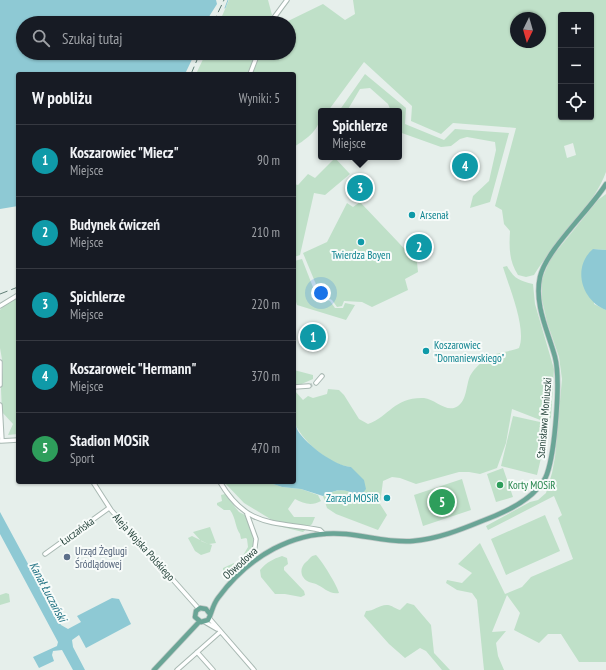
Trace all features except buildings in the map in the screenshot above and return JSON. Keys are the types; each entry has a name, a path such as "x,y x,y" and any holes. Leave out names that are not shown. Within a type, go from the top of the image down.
{"main road":[{"name":"Stanisława Moniuszki","path":"324,534 349,534 402,542 430,539 492,518 521,502 536,490 545,478 550,462 557,382 555,358 539,302 540,277 548,259 606,184"},
{"name":"Obwodowa","path":"205,622 218,598 252,562 273,548 286,543 324,534"},
{"name":"Obwodowa","path":"202,609 218,598"},
{"path":"198,620 196,613 202,609 209,615"},
{"path":"198,620 205,622"},
{"path":"154,670 198,620"}],"street":[{"path":"275,16 287,0"},
{"path":"251,72 255,60"},
{"path":"0,306 16,296"},
{"path":"0,362 0,385"},
{"path":"316,383 322,376"},
{"path":"296,387 309,386"},
{"path":"0,405 1,441 16,440"},
{"name":"Aleja Wojska Polskiego","path":"94,484 110,508 202,609"},
{"name":"Stanisława Moniuszki","path":"221,484 234,503 247,514 265,521 320,530 324,534"},
{"name":"Łuczańska","path":"46,554 110,508"},
{"name":"Stanisława Moniuszki","path":"247,514 256,540 252,562"},
{"path":"209,615 219,631 254,670"},
{"path":"205,622 219,631"},
{"path":"177,670 219,631"},
{"path":"197,652 213,670"},
{"path":"181,666 184,670"}],"green space":[{"path":"229,0 268,0 272,15 272,16 222,16"},
{"path":"353,0 606,0 606,172 592,199 552,249 534,275 526,277 518,275 515,270 510,254 510,231 504,224 502,210 495,206 516,128 453,123 441,134 411,121 412,106 364,62 330,108 318,108 318,125 313,132 296,146 296,72 197,72 203,60 296,60 296,17 323,4 345,20 355,14","holes":["573,143 576,155 567,158 564,146"]},
{"path":"365,74 406,108 405,124 444,140 455,129 509,133 490,202 470,208 473,196 489,181 496,150 495,142 467,137 460,139 451,146 441,147 402,133 402,108 390,108 388,104 370,88 360,89 349,108 341,108"},
{"path":"333,160 337,160 350,174 325,195 314,193 300,255 296,256 296,184 298,185 308,174 315,178"},
{"path":"606,194 606,250 593,249 594,304 606,310 606,662 579,662 561,634 548,634 539,643 514,630 520,613 507,595 492,632 506,631 496,643 498,656 504,670 484,670 477,600 472,593 457,590 446,583 447,580 462,583 472,573 458,564 480,543 505,594 522,587 531,577 573,559 558,518 562,515 554,496 488,530 486,526 530,502 538,500 546,493 555,457 562,379 559,357 547,322 542,300 542,279 549,262 555,253 598,200"},
{"path":"360,202 417,262 418,272 405,279 408,290 372,307 362,302 344,301 342,306 337,307 332,300 320,294 303,253 327,242 347,203 353,207"},
{"path":"302,259 316,295 330,301 335,308 343,308 345,303 355,305 346,320 297,305 296,260"},
{"path":"507,266 512,274 518,279 533,284 535,304 554,369 551,417 548,423 512,409 506,443 497,468 480,474 459,472 416,484 400,478 392,477 383,481 380,504 387,515 378,530 336,514 327,508 323,496 340,490 349,491 358,495 351,467 334,462 325,457 302,435 296,425 296,392 303,400 308,396 313,398 327,394 328,389 339,390 344,395 359,419 368,424 375,421 399,404 414,399 428,399 450,408 458,406 465,396 470,376 480,363 494,354 519,348 521,330 519,319 503,267"},
{"path":"16,299 16,434 8,435 13,424 2,412 1,389 3,365 0,348 0,310 6,303"},
{"path":"296,371 313,375 313,379 297,386 296,388"},
{"path":"513,416 549,424 537,475 501,466"},
{"name":"Korty MOSiR","path":"503,468 513,497 496,502 487,474"},
{"path":"462,479 471,510 423,526 414,495"},
{"path":"226,484 273,484 282,487 301,489 318,495 321,501 314,504 308,504 295,499 288,509 294,517 315,517 312,524 303,532 278,526 272,520 244,503"},
{"path":"225,494 239,512 245,515 252,534 253,548 251,555 248,560 242,564 241,559 248,547 247,539 241,539 230,510 224,510 217,505 217,503 222,501 221,495"},
{"path":"545,515 560,551 506,575 491,539"},
{"path":"210,527 216,543 209,544 212,545 210,552 201,555 195,551 188,538 192,536 200,540 193,532"},
{"path":"316,555 329,573 339,593 330,592 316,584 309,582 302,575 302,567 304,564 311,557"},
{"path":"282,556 287,558 288,564 284,567 284,570 304,591 305,595 301,597 275,594 261,577 260,570 263,567 270,561"},
{"path":"234,563 238,563 237,567 227,576 223,575 223,568"},
{"path":"6,593 9,594 10,602 0,605 0,595"},
{"path":"407,603 414,605 431,625 434,653 450,670 442,670 426,651 420,648 405,658 389,644 364,616 366,611 385,605 389,605 400,610"}],"water":[{"path":"0,0 216,0 217,4 209,16 16,16 16,60 192,60 186,72 16,72 16,206 0,209"},
{"path":"593,249 606,250 606,310 590,299 582,282 581,274 583,265 587,256"},
{"path":"296,426 302,437 322,454 337,463 351,467 364,480 366,489 358,496 340,490 323,496 301,489 282,487 273,484 296,484"},
{"path":"0,512 61,625 68,629 81,622 77,616 112,598 119,599 131,624 86,648 79,635 72,640 73,647 85,670 73,670 62,650 53,651 52,655 54,661 39,668 33,657 57,646 58,642 0,534"}],"waterway":[{"path":"225,8 228,0"}],"tunnel":[{"path":"309,386 316,383"}],"railway":[{"path":"216,16 224,0"},
{"path":"192,72 197,60"},
{"path":"0,294 16,288"}],"place":[{"name":"Koszaroweic \"Hermann\"","path":"465,166"},
{"name":"Spichlerze","path":"360,188"},
{"name":"Arsenał","path":"412,215"},
{"name":"Twierdza Boyen","path":"361,242"},
{"name":"Budynek ćwiczeń","path":"419,247"},
{"name":"Koszarowiec \"Miecz\"","path":"313,337"},
{"name":"Koszarowiec \"Domaniewskiego\"","path":"426,351"},
{"name":"Korty MOSiR","path":"500,485"},
{"name":"Zarząd MOSiR","path":"387,498"},
{"name":"Stadion MOSiR","path":"442,502"},
{"name":"Urząd Żeglugi Śródlądowej","path":"67,557"}],"water label":[{"name":"Kanał Łuczański","path":"48,592"}]}
